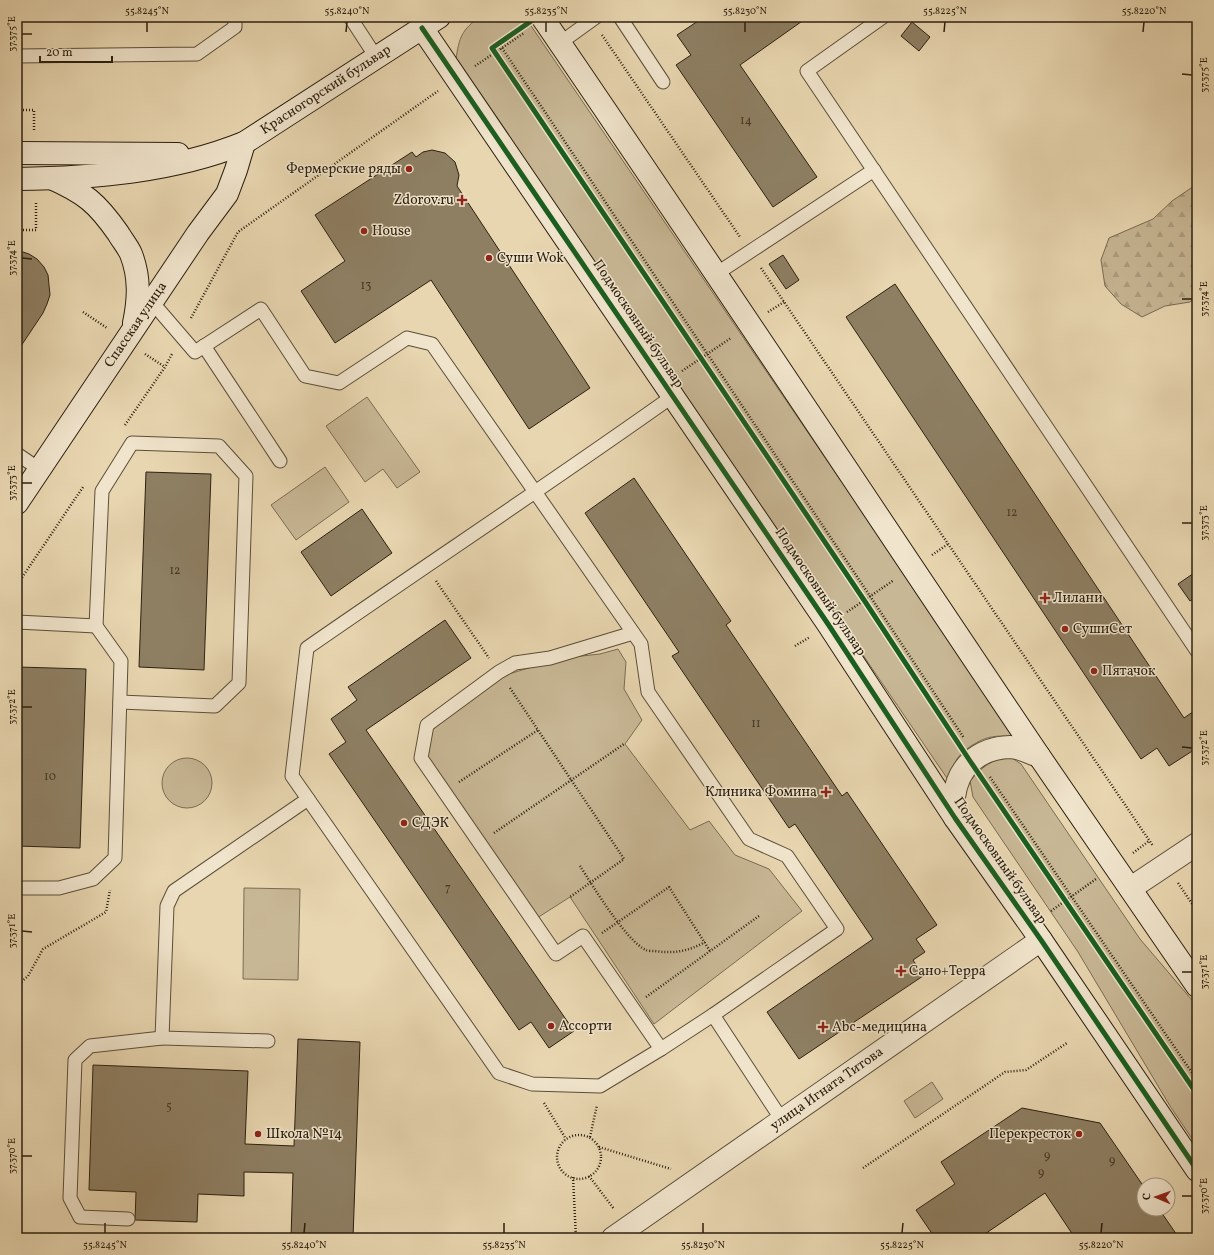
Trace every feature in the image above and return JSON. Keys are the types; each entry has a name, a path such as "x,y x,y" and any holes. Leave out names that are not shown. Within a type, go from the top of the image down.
{"street":[{"path":"537,21 560,43 914,567 1039,756 1132,888 1197,986"},
{"name":"Красногорский бульвар","path":"17,179 134,172 209,155 244,142 430,23"},
{"name":"Подмосковный бульвар","path":"430,23 457,79 828,624 955,818 1041,940 1197,1170"},
{"name":"Спасская улица","path":"17,503 39,469 135,341 152,302 227,194 244,142"},
{"name":"Красногорский бульвар","path":"17,153 209,155"},
{"path":"50,178 72,188 91,200 105,214 131,253 138,282 138,306 135,341"},
{"path":"955,818 954,798 958,781 964,768 976,756 994,750 1011,747 1039,756"},
{"path":"1132,888 1197,844"},
{"name":"улица Игната Титова","path":"614,1238 1041,940"}],"lane":[{"path":"17,56 196,54 235,27 235,17"},
{"path":"350,17 376,57"},
{"path":"620,17 663,82"},
{"path":"883,17 807,71 1197,651"},
{"path":"560,43 594,19"},
{"path":"716,274 874,170"},
{"path":"152,302 195,352 261,309 305,376 339,383 407,338 432,344 536,492 641,644 648,692 749,839 787,856 838,930 713,1015 600,1086 532,1084 498,1073 292,776 307,648 536,492 673,396"},
{"path":"204,346 280,461"},
{"path":"17,888 59,888 93,879 115,858 120,702 122,661 96,626 102,491 132,443 220,446 246,476 239,683 215,706 120,702"},
{"path":"17,454 39,469"},
{"path":"17,622 96,626"},
{"path":"633,633 550,658 515,663 502,677 427,725 421,758 556,954 583,936 661,1049"},
{"path":"162,1038 167,906 174,891 308,800"},
{"path":"713,1015 782,1120"},
{"path":"128,1219 80,1217 70,1198 75,1060 90,1046 162,1038 268,1041"}],"path":[{"path":"594,19 750,252 1197,911"},
{"path":"418,105 502,48 537,21"},
{"path":"500,59 492,48 537,21"},
{"path":"502,48 976,756 1197,1080"},
{"path":"17,110 34,110 34,136"},
{"path":"17,230 36,230 36,207"},
{"path":"768,313 784,302"},
{"path":"83,312 107,328"},
{"path":"679,373 733,336"},
{"path":"135,341 165,367"},
{"path":"696,352 705,365"},
{"path":"795,646 948,544"},
{"path":"426,566 624,859 570,897"},
{"path":"859,594 868,607"},
{"path":"455,785 538,730"},
{"path":"490,836 624,744"},
{"path":"1133,853 1149,841"},
{"path":"17,986 28,976 43,949 106,912 115,858"},
{"path":"580,866 618,922 633,940 646,950 678,952 693,949 705,942"},
{"path":"1051,911 1098,878"},
{"path":"596,937 669,886 710,951"},
{"path":"1061,894 1070,907"},
{"path":"646,997 759,916"},
{"path":"863,1168 1005,1072 1026,1070 1067,1043"},
{"path":"532,1084 566,1139"},
{"path":"590,1137 600,1086"},
{"path":"582,1134 590,1137 597,1143 601,1151 601,1160 598,1168 593,1174 585,1178 576,1179 568,1176 562,1170 558,1162 557,1154 560,1145 566,1139 574,1135 582,1134"},
{"path":"599,1147 672,1169"},
{"path":"589,1176 618,1214"},
{"path":"573,1177 576,1238"}],"green space":[{"path":"480,17 525,17 1016,738 1003,736 992,737 982,740 969,747 957,759 952,774 951,784 456,59 458,45 462,35 474,21"},
{"path":"1197,184 1197,297 1190,302 1165,306 1142,317 1121,304 1105,286 1101,260 1109,238 1153,219 1172,201"},
{"path":"367,397 420,472 397,488 383,469 365,482 326,426"},
{"path":"325,467 349,502 296,540 271,505"},
{"path":"618,649 626,662 624,689 642,720 625,744 690,830 709,821 735,855 769,869 802,911 654,1024 570,897 537,918 428,758 432,727 502,676 573,657 600,654"},
{"path":"1009,756 1021,764 1140,939 1197,1006 1197,1146 1170,1106 1078,952 973,797 970,781 987,765"},
{"path":"187,758 201,762 208,769 212,783 208,797 201,804 187,808 173,804 166,797 162,783 166,769 173,762"},
{"path":"244,888 300,889 298,980 243,979"},
{"path":"932,1082 943,1099 915,1118 904,1101"}],"building":[{"path":"37,17 141,17 37,18"},
{"path":"704,17 808,17 740,65 817,177 773,207 676,65 691,55 677,35"},
{"path":"912,22 930,37 919,51 901,36"},
{"path":"432,150 445,153 455,162 459,175 457,186 590,388 529,429 431,280 335,343 301,291 345,261 315,215 412,152 416,157 423,152"},
{"path":"17,250 29,254 37,259 44,267 48,275 50,295 43,313 17,352"},
{"path":"783,255 799,280 786,289 769,264"},
{"path":"895,284 1184,718 1197,709 1197,748 1169,766 1157,748 1141,759 846,317"},
{"path":"146,472 211,474 204,670 139,667"},
{"path":"634,478 731,621 726,625 842,796 847,792 937,925 916,939 925,952 913,960 923,976 799,1059 767,1012 873,939 795,824 789,828 672,656 679,652 585,513"},
{"path":"362,509 392,553 331,596 301,552"},
{"path":"1197,571 1197,596 1190,601 1178,584"},
{"path":"445,620 471,658 366,730 574,1031 549,1048 531,1022 519,1030 329,754 346,742 331,719 357,700 348,687"},
{"path":"18,667 86,669 80,848 17,846"},
{"path":"298,1039 360,1042 353,1238 291,1238 293,1173 244,1172 244,1196 198,1194 197,1222 135,1220 136,1192 89,1190 93,1065 248,1071 245,1144 294,1146"},
{"path":"1022,1108 1100,1123 1137,1177 1136,1217 1165,1217 1179,1238 1075,1238 1045,1193 979,1238 935,1238 916,1210 955,1184 941,1162"}],"cycle path":[{"path":"537,17 492,48 864,600 970,761 1197,1094"},
{"path":"422,28 828,624 955,818 1041,940 1197,1170"}],"place":[{"name":"Фермерские ряды","path":"409,169"},
{"name":"Zdorov.ru","path":"462,200"},
{"name":"House","path":"364,231"},
{"name":"Суши Wok","path":"489,258"},
{"name":"Лилани","path":"1045,598"},
{"name":"СушиСет","path":"1065,629"},
{"name":"Пятачок","path":"1094,671"},
{"name":"Клиника Фомина","path":"826,792"},
{"name":"СДЭК","path":"404,823"},
{"name":"Сано+Терра","path":"901,971"},
{"name":"Ассорти","path":"551,1026"},
{"name":"Abc-медицина","path":"823,1027"},
{"name":"Школа №14","path":"258,1134"},
{"name":"Перекресток","path":"1079,1134"}]}
